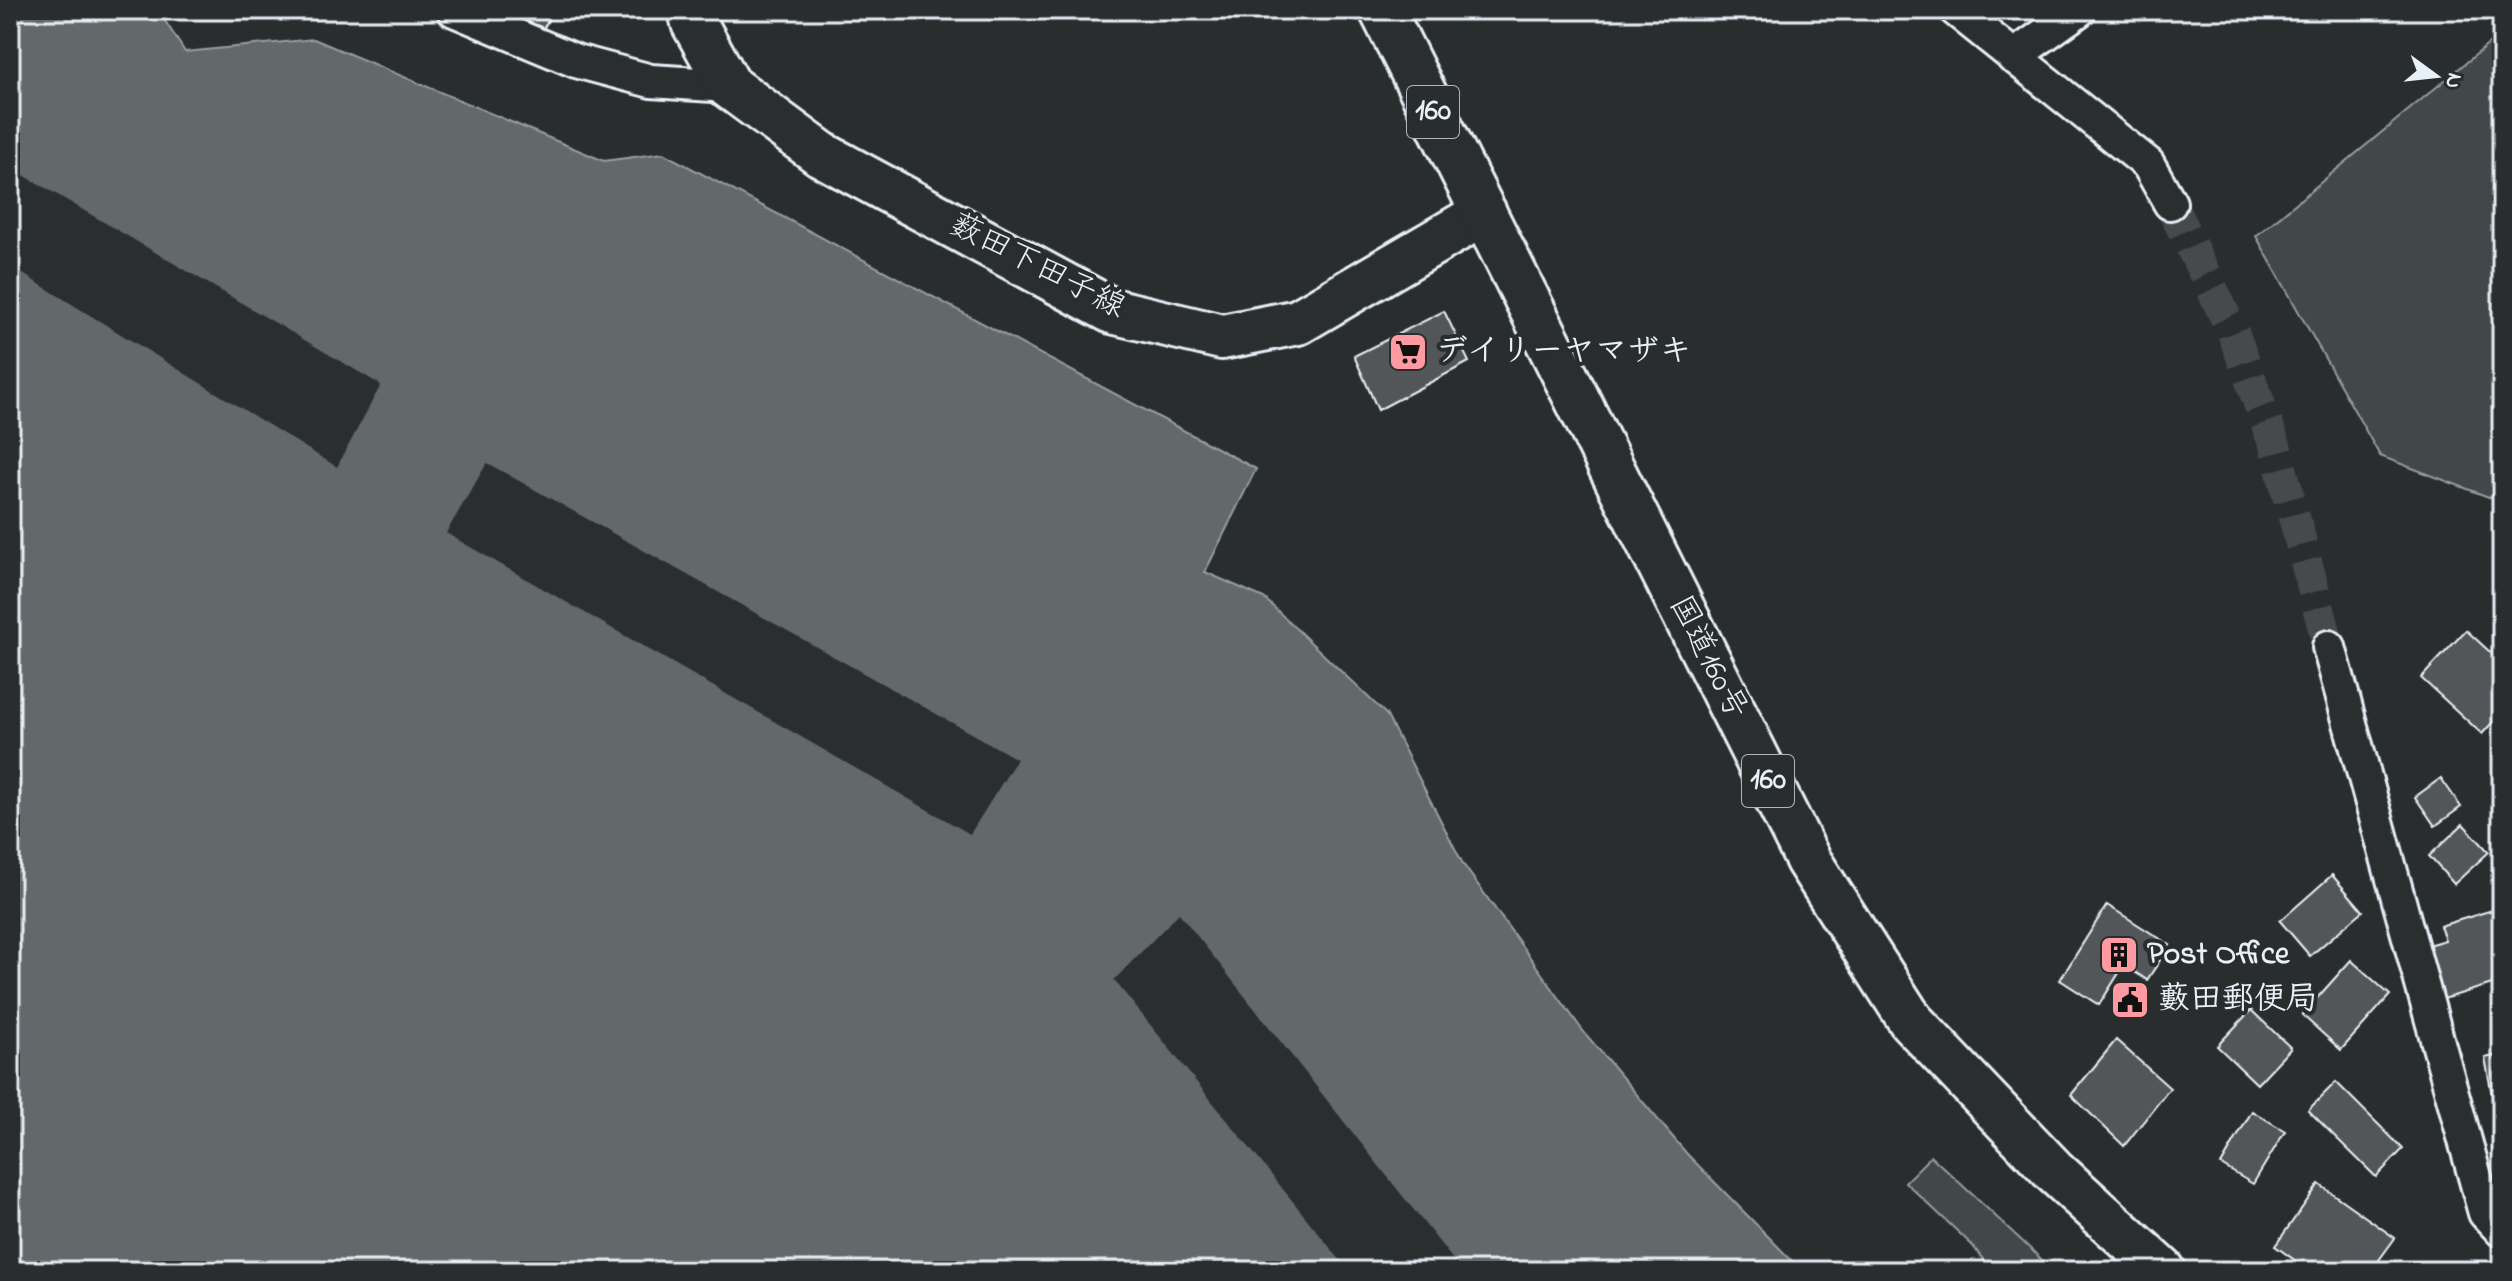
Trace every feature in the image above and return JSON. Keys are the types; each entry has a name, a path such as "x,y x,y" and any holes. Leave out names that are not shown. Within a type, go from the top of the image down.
{"main road":[{"name":"薮田下田子線","path":"691,10 694,23 729,86 821,154 1112,311 1222,337 1298,322 1484,213"},
{"name":"国道160号","path":"1382,10 1808,860 1903,1007 2054,1171 2163,1271"}],"street":[{"path":"454,10 576,61 651,81 729,86"},
{"path":"1956,10 2148,164 2170,203"},
{"path":"2013,57 2079,10"},
{"path":"2329,647 2485,1213 2502,1231"}],"shaded area":[{"path":"10,10 158,10 185,52 314,39 604,161 663,153 1256,469 1205,572 1264,598 1386,714 1463,864 1583,1031 1687,1154 1802,1271 10,1271"},
{"path":"2502,33 2502,502 2380,456 2256,236"},
{"path":"1931,1156 2054,1271 1992,1271 1972,1245 1905,1182"}],"pier":[{"path":"10,167 381,385 337,467 10,266"},
{"path":"487,463 1017,759 970,834 446,533"},
{"path":"1179,913 1462,1271 1349,1271 1114,980"}],"building":[{"path":"499,10 554,10 542,31"},
{"path":"1444,311 1469,362 1378,410 1354,356"},
{"path":"2466,630 2502,663 2502,712 2482,734 2421,678"},
{"path":"2441,778 2461,807 2435,826 2415,797"},
{"path":"2463,824 2489,852 2454,884 2429,856"},
{"path":"2499,825 2502,825 2502,888 2497,888"},
{"path":"2332,875 2363,911 2310,956 2280,921"},
{"name":"Post Office","path":"2107,905 2170,945 2147,980 2124,965 2099,1005 2060,980"},
{"path":"2502,907 2502,981 2437,1001 2421,947 2445,940 2440,926"},
{"path":"2351,960 2390,995 2341,1050 2302,1015"},
{"path":"2251,1010 2291,1048 2257,1084 2217,1046"},
{"path":"2116,1040 2170,1088 2124,1146 2071,1095"},
{"path":"2502,1054 2502,1098 2493,1100 2485,1058"},
{"path":"2336,1082 2403,1149 2376,1177 2308,1110"},
{"path":"2252,1111 2285,1131 2253,1184 2221,1165"},
{"path":"2319,1184 2395,1238 2371,1271 2310,1271 2275,1246"}],"tunnel":[{"path":"2170,203 2233,332 2275,446 2329,647"}],"place":[{"name":"デイリーヤマザキ","path":"1408,352"},
{"name":"Post Office","path":"2119,955"},
{"name":"藪田郵便局","path":"2130,1000"}]}
